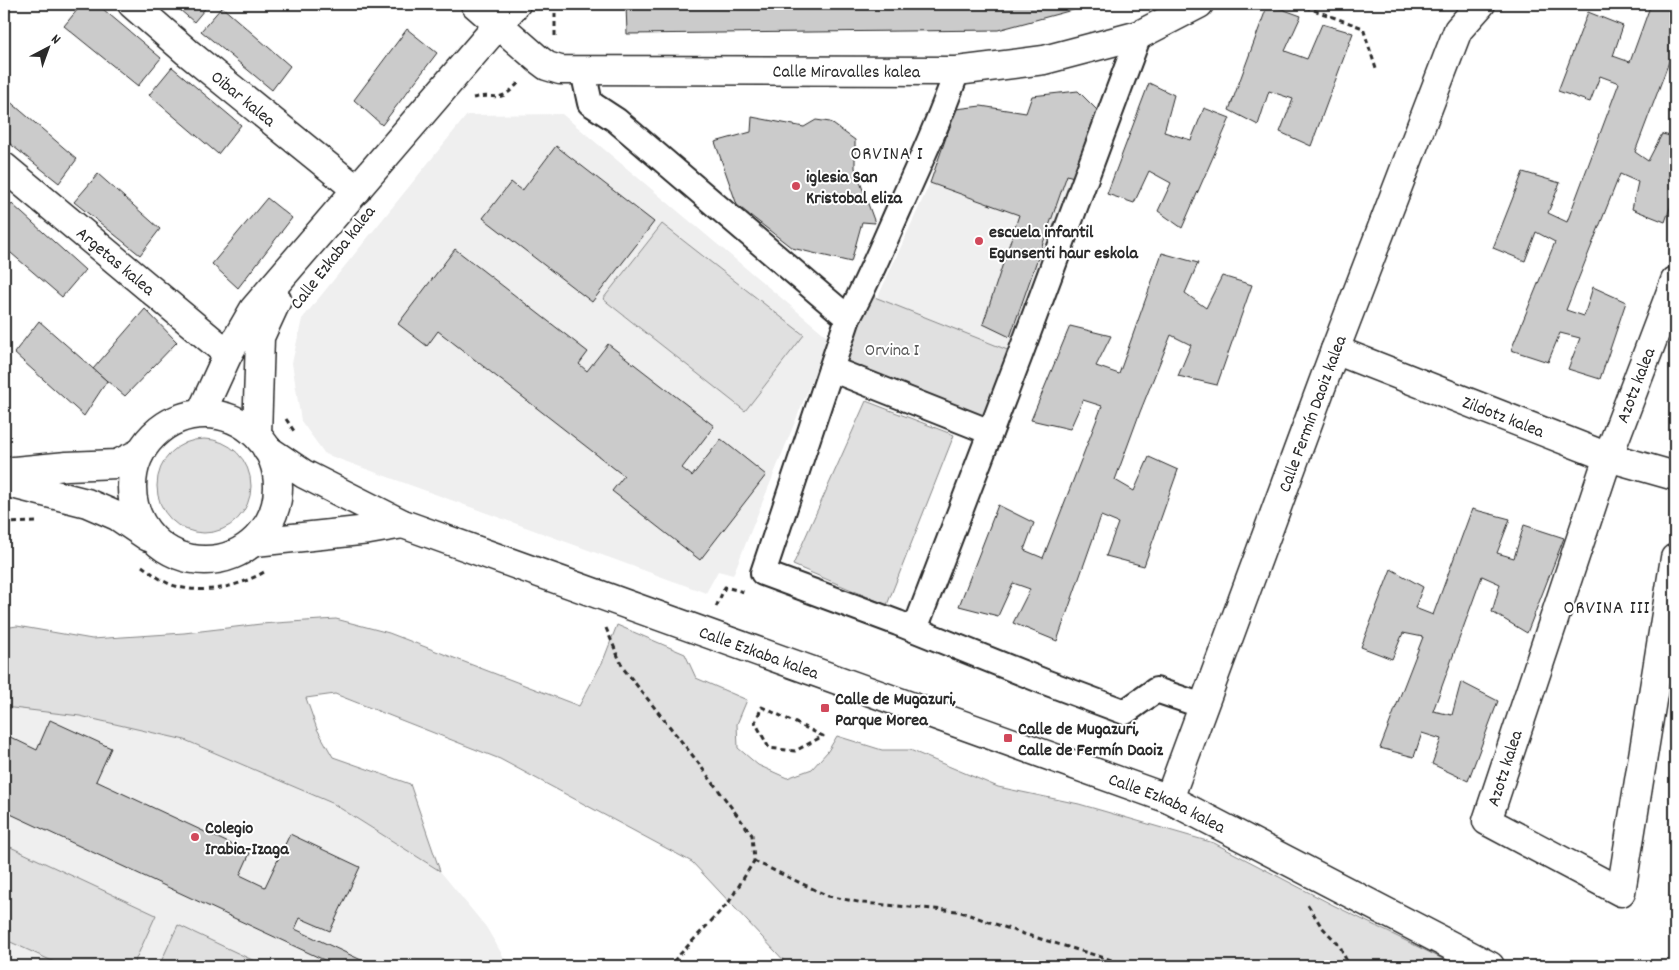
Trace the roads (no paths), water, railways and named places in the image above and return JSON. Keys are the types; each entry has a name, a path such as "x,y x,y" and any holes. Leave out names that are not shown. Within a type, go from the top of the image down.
{"street":[{"name":"Oibar kalea","path":"132,4 187,52 357,190"},
{"name":"Calle Miravalles kalea","path":"475,4 507,13 547,66 560,70 583,71 957,71 1044,60 1139,35 1200,4"},
{"name":"Calle Fermín Daoiz kalea","path":"1169,799 1457,17 1481,4"},
{"name":"Calle Ezkaba kalea","path":"201,414 228,354 254,308 507,13"},
{"path":"915,629 1139,35"},
{"path":"583,71 590,103 616,120 848,318"},
{"path":"957,71 917,171 862,292 848,318 762,573 915,629 1045,682 1125,712 1156,690 1203,706"},
{"name":"Argetas kalea","path":"4,167 228,354"},
{"name":"Calle Ezkaba kalea","path":"290,268 260,337 262,442 304,474 403,524 1169,799 1490,966"},
{"name":"Azotz kalea","path":"1675,281 1608,456 1487,821 1621,892 1675,558"},
{"name":"Zildotz kalea","path":"1335,350 1608,456 1675,476"},
{"path":"831,369 990,432"},
{"path":"4,482 87,503 117,516 169,552 191,560 214,561 236,555 255,542 270,524 278,501 278,477 271,454 262,442 241,422 221,415 201,414 176,419 155,433 140,453 133,470 134,508 142,525 154,540 169,552"},
{"path":"4,472 67,466 117,464 140,453"},
{"name":"Calle Ezkaba kalea","path":"255,542 369,530 403,524"}],"place":[{"name":"iglesia San Kristobal eliza","path":"796,186"},
{"name":"escuela infantil Egunsenti haur eskola","path":"979,241"},
{"name":"Calle de Mugazuri, Parque Morea","path":"825,708"},
{"name":"Calle de Mugazuri, Calle de Fermín Daoiz","path":"1008,738"},
{"name":"Colegio Irabia-Izaga","path":"195,837"}],"district":[{"name":"ORVINA I","path":"887,152"},
{"name":"ORVINA III","path":"1607,606"}],"park label":[{"name":"Orvina I","path":"892,349"}]}
